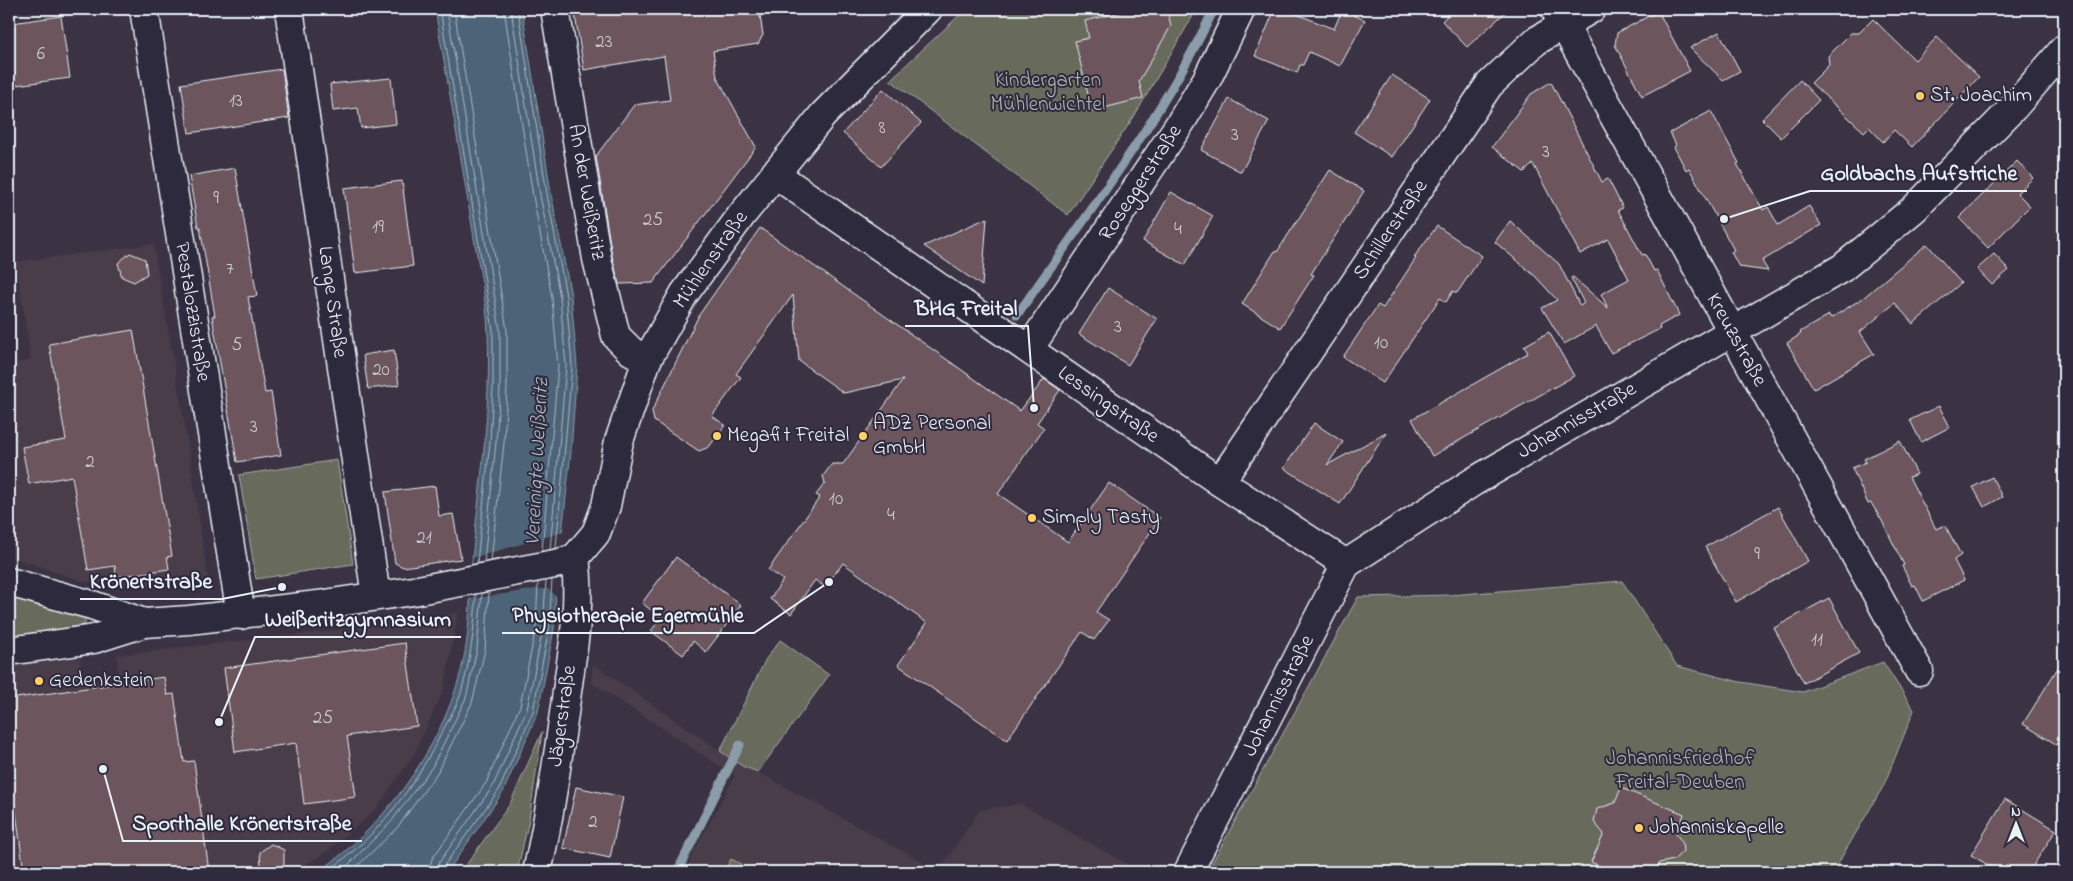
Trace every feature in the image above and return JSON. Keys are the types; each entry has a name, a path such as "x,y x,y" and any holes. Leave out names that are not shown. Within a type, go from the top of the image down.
{"street":[{"name":"Pestalozzistraße","path":"144,9 241,614"},
{"name":"Lange Straße","path":"289,9 376,596"},
{"name":"An der Weißeritz","path":"555,9 596,259 616,336 631,351 647,360"},
{"name":"Mühlenstraße","path":"568,560 596,533 606,506 619,441 647,360 684,294 741,216 823,116 928,9"},
{"name":"Roseggerstraße","path":"1029,350 1181,122 1207,79 1241,9"},
{"name":"Schillerstraße","path":"1220,482 1489,85 1559,17 1591,9"},
{"name":"Kreuzstraße","path":"1559,17 1919,671"},
{"name":"Johannisstraße","path":"1188,872 1346,564 1474,482 1842,268 1914,209 2014,107 2064,49"},
{"name":"Lessingstraße","path":"776,172 788,183 1220,482 1346,564"},
{"path":"9,651 94,639 144,623 318,605 413,591 568,560"},
{"name":"Jägerstraße","path":"537,872 548,823 570,671 578,589 568,560"},
{"path":"9,582 92,605 144,623"}],"shaded area":[{"path":"153,244 187,438 208,579 204,585 114,585 82,581 9,556 9,364 31,360 16,262"},
{"path":"458,612 444,689 414,754 376,809 329,850 294,872 9,872 9,666 80,658 83,683 119,679 117,655 415,621"},
{"path":"593,664 742,766 758,772 939,871 980,810 1021,804 1141,872 686,872 693,853 735,776 591,682"}],"green space":[{"name":"Kindergarten Mühlenwichtel","path":"966,9 1197,9 1135,115 1068,215 890,80"},
{"path":"337,460 353,564 256,579 239,475"},
{"name":"Johannisfriedhof Freital-Deuben","path":"1622,581 1677,666 1740,682 1803,692 1883,662 1914,710 1884,785 1833,872 1207,872 1358,597 1450,595"},
{"path":"9,596 80,612 86,621 80,632 9,641"},
{"path":"780,640 829,675 758,772 742,766 720,751 766,659"},
{"path":"542,732 529,820 517,872 461,872 510,804"},
{"path":"731,859 741,864 737,872 724,872"}],"water":[{"name":"Vereinigte Weißeritz","path":"435,9 522,9 551,193 571,296 577,366 571,451 556,588 554,629 538,712 503,792 450,868 445,872 318,872 369,829 414,774 432,743 447,711 459,679 466,646 473,550 487,414 488,333 484,295"}],"pier":[{"path":"563,532 557,597 548,589 537,589 470,599 473,558"}],"building":[{"path":"574,9 759,9 763,35 758,44 713,51 717,77 756,147 653,283 619,284 612,256 596,156 634,105 670,100 664,56 584,70"},
{"path":"1121,9 1167,9 1171,26 1139,81 1143,98 1092,111 1075,41 1089,38 1085,21 1121,12"},
{"path":"1275,9 1284,9 1334,29 1342,10 1365,20 1340,66 1309,52 1297,73 1255,56"},
{"path":"1453,9 1509,9 1467,47 1442,21"},
{"path":"1658,11 1690,71 1642,96 1615,45 1617,33"},
{"path":"61,16 70,78 9,86 9,30 13,30 12,23"},
{"path":"1873,19 1915,60 1937,37 1979,77 1912,147 1894,130 1883,142 1869,127 1864,132 1811,83 1829,65 1828,56 1851,33 1859,33"},
{"path":"1719,32 1740,71 1723,80 1690,48"},
{"path":"282,69 289,118 189,133 181,84"},
{"path":"1392,75 1430,99 1392,157 1354,132"},
{"path":"391,78 396,124 361,128 358,108 333,111 330,84"},
{"path":"1800,80 1819,100 1781,138 1762,119"},
{"path":"1551,82 1602,182 1608,179 1623,208 1618,210 1642,255 1645,254 1654,271 1657,270 1679,315 1659,326 1660,329 1611,353 1596,326 1564,344 1542,308 1557,300 1535,276 1495,242 1510,221 1559,264 1580,306 1584,303 1571,278 1573,277 1608,308 1601,294 1629,279 1608,239 1580,254 1533,164 1524,172 1492,147 1531,94"},
{"path":"883,89 921,123 881,167 843,133"},
{"path":"1229,99 1269,121 1241,172 1201,150"},
{"path":"1711,111 1739,163 1737,164 1763,210 1768,207 1778,225 1809,206 1821,225 1762,261 1768,271 1739,267 1731,252 1734,250 1689,168 1686,170 1674,147 1676,145 1670,133"},
{"path":"2017,161 2033,178 2017,193 2030,206 1988,248 1959,218"},
{"path":"235,168 257,296 248,297 265,393 271,392 281,455 237,462 212,316 215,316 200,227 198,227 189,176"},
{"path":"1330,170 1364,191 1311,274 1314,275 1280,328 1242,304 1275,251 1277,252"},
{"path":"402,181 413,266 355,273 344,188"},
{"path":"1171,192 1213,216 1185,265 1143,241"},
{"path":"987,218 982,286 924,246"},
{"path":"1437,226 1482,256 1457,293 1453,291 1446,302 1440,298 1383,383 1343,357 1378,305 1383,308 1416,258 1414,257"},
{"path":"760,228 1020,411 1044,379 1060,390 1037,423 1044,428 998,494 1068,542 1109,483 1160,518 1096,612 1109,620 1094,640 1082,632 1007,740 898,665 927,623 843,563 825,587 815,580 791,614 770,599 783,580 768,570 820,497 816,495 825,483 823,476 832,464 843,464 903,380 844,393 799,361 793,295 736,374 741,377 712,416 725,425 709,447 699,451 654,421 652,411 699,315"},
{"path":"1927,244 1961,283 1913,324 1895,303 1860,332 1874,354 1814,389 1787,343 1801,334 1800,332 1829,315 1831,318 1863,298"},
{"path":"130,253 145,259 147,274 134,282 122,277 118,263"},
{"path":"1994,254 2009,270 1992,285 1977,269"},
{"path":"1108,288 1157,319 1128,365 1079,334"},
{"path":"133,330 172,556 167,557 169,569 116,577 115,566 88,570 72,476 29,484 22,447 66,440 49,344"},
{"path":"1549,332 1574,376 1432,456 1412,419 1528,353 1524,346"},
{"path":"394,350 399,385 368,389 363,355"},
{"path":"1939,406 1950,427 1921,442 1910,420"},
{"path":"1314,423 1343,442 1327,465 1386,433 1340,504 1284,468"},
{"path":"1900,441 1917,474 1909,477 1936,529 1945,525 1961,555 1954,560 1964,580 1923,601 1915,585 1912,586 1902,566 1904,565 1881,519 1871,503 1868,504 1852,468 1866,462 1864,459"},
{"path":"1992,477 2002,497 1984,507 1973,487"},
{"path":"435,486 439,516 453,514 461,559 403,567 395,563 385,492"},
{"path":"1778,507 1808,561 1736,602 1705,547"},
{"path":"676,557 741,605 706,652 693,641 683,655 651,631 661,618 642,603"},
{"path":"1829,598 1859,653 1804,683 1774,628"},
{"path":"405,643 417,726 347,736 356,797 304,804 296,743 235,752 224,668"},
{"path":"2064,658 2064,749 2023,724"},
{"path":"164,677 167,695 174,694 184,762 194,761 209,872 24,872 9,760 9,699"},
{"path":"576,787 623,797 610,858 563,848"},
{"name":"Johanniskapelle","path":"1621,788 1684,814 1676,834 1682,842 1683,851 1674,860 1659,863 1655,872 1613,872 1591,862 1604,834 1594,822 1597,809 1615,803"},
{"path":"2005,799 2056,830 2029,872 2000,872 1971,855"},
{"path":"271,844 284,850 284,864 272,871 261,866 260,852"}],"waterway":[{"path":"1017,315 1147,128 1171,89 1214,9"},
{"path":"677,872 740,745"}],"place":[{"name":"St. Joachim","path":"1920,96"},
{"name":"Goldbachs Aufstriche","path":"1724,219"},
{"name":"BHG Freital","path":"1034,408"},
{"name":"Megafit Freital","path":"717,436"},
{"name":"ADZ Personal GmbH","path":"863,436"},
{"name":"Simply Tasty","path":"1032,518"},
{"name":"Physiotherapie Egermühle","path":"829,582"},
{"name":"Krönertstraße","path":"282,587"},
{"name":"Gedenkstein","path":"39,681"},
{"name":"Weißeritzgymnasium","path":"219,722"},
{"name":"Sporthalle Krönertstraße","path":"103,769"},
{"name":"Johanniskapelle","path":"1639,828"}]}
